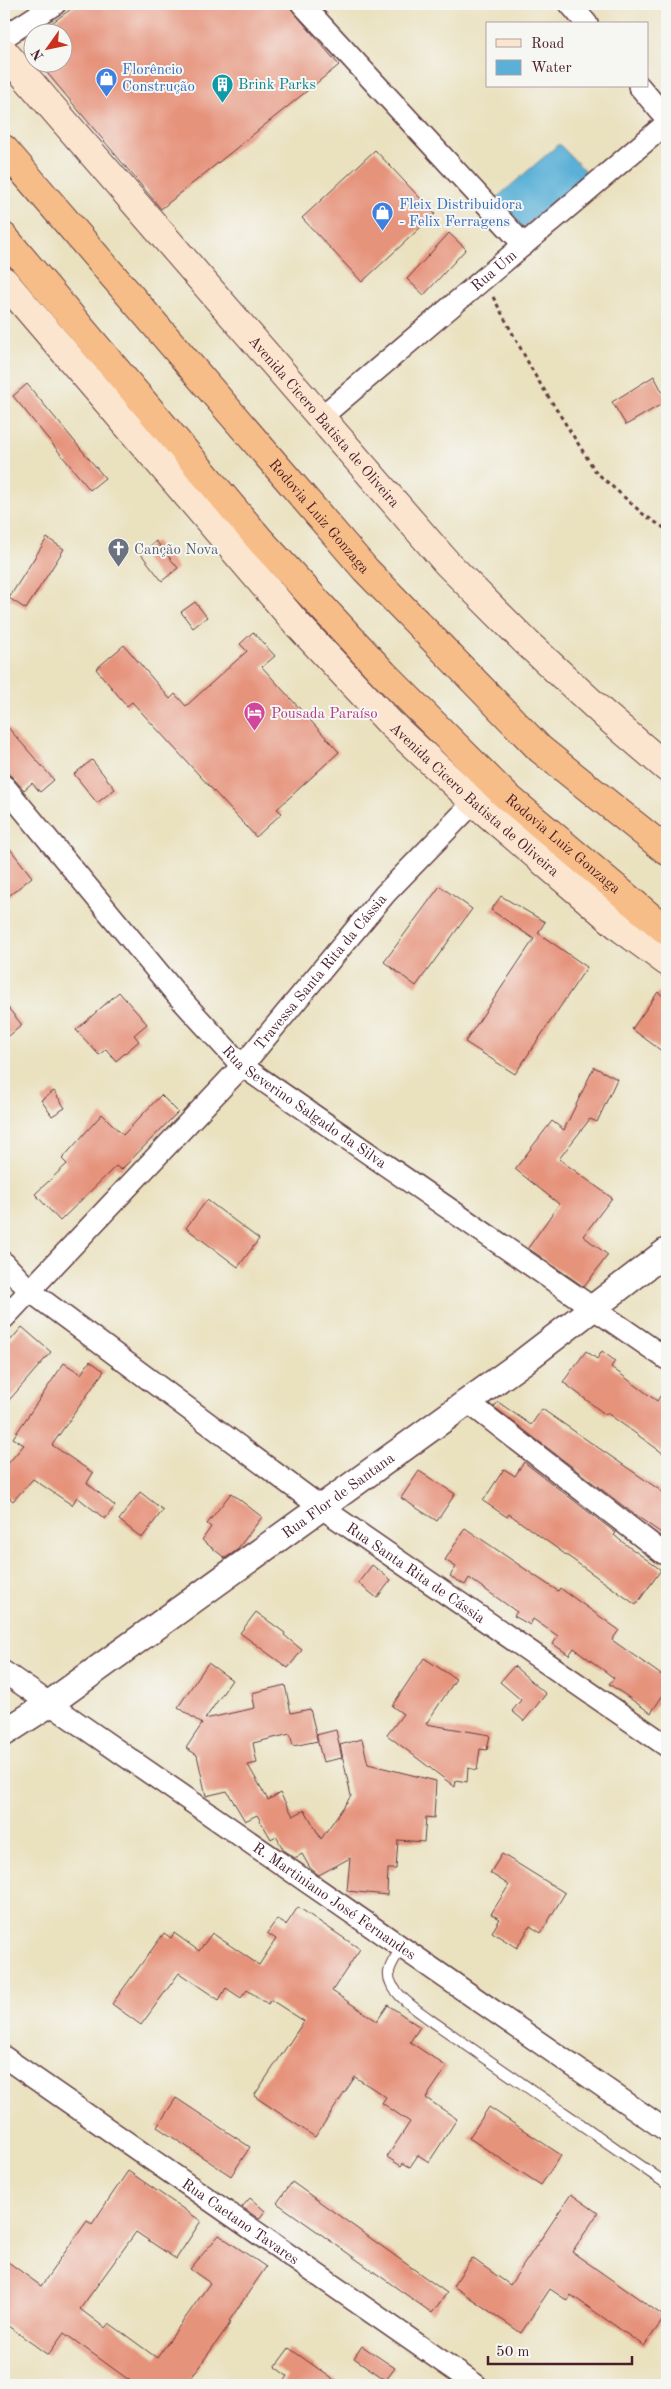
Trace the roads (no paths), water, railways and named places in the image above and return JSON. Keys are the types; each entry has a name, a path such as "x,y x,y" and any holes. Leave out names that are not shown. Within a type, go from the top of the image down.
{"highway":[{"name":"Rodovia Luiz Gonzaga","path":"4,149 365,569 540,749 667,851"},
{"name":"Rodovia Luiz Gonzaga","path":"4,237 260,540 384,674 504,794 667,931"}],"main road":[{"name":"Avenida Cicero Batista de Oliveira","path":"4,52 447,563 569,683 667,768"},
{"name":"Avenida Cicero Batista de Oliveira","path":"4,281 298,625 390,723 474,802 622,928 667,962"}],"street":[{"path":"4,37 54,4"},
{"path":"302,4 524,245"},
{"path":"570,4 585,22"},
{"path":"642,88 667,119"},
{"name":"Rua Um","path":"320,418 667,124"},
{"name":"Rua Severino Salgado da Silva","path":"4,786 177,995 242,1066 667,1359"},
{"name":"Travessa Santa Rita da Cássia","path":"4,1318 242,1066 385,894 474,802"},
{"name":"Rua Flor de Santana","path":"4,1733 49,1704 468,1402 595,1308 667,1251"},
{"name":"Rua Santa Rita de Cássia","path":"4,1263 30,1291 322,1508 667,1746"},
{"path":"468,1402 663,1553"},
{"name":"R. Martiniano José Fernandes","path":"4,1672 667,2131"},
{"name":"Rua Caetano Tavares","path":"4,2056 476,2385"}],"lane":[{"path":"402,1947 389,1971 390,1980 398,1994 432,2021 667,2184"}],"water":[{"path":"559,144 588,174 523,228 494,200"}],"place":[{"name":"Florêncio Construção","path":"106,97"},
{"name":"Brink Parks","path":"222,103"},
{"name":"Fleix Distribuidora - Felix Ferragens","path":"383,232"},
{"name":"Canção Nova","path":"118,568"},
{"name":"Pousada Paraíso","path":"255,732"}]}
